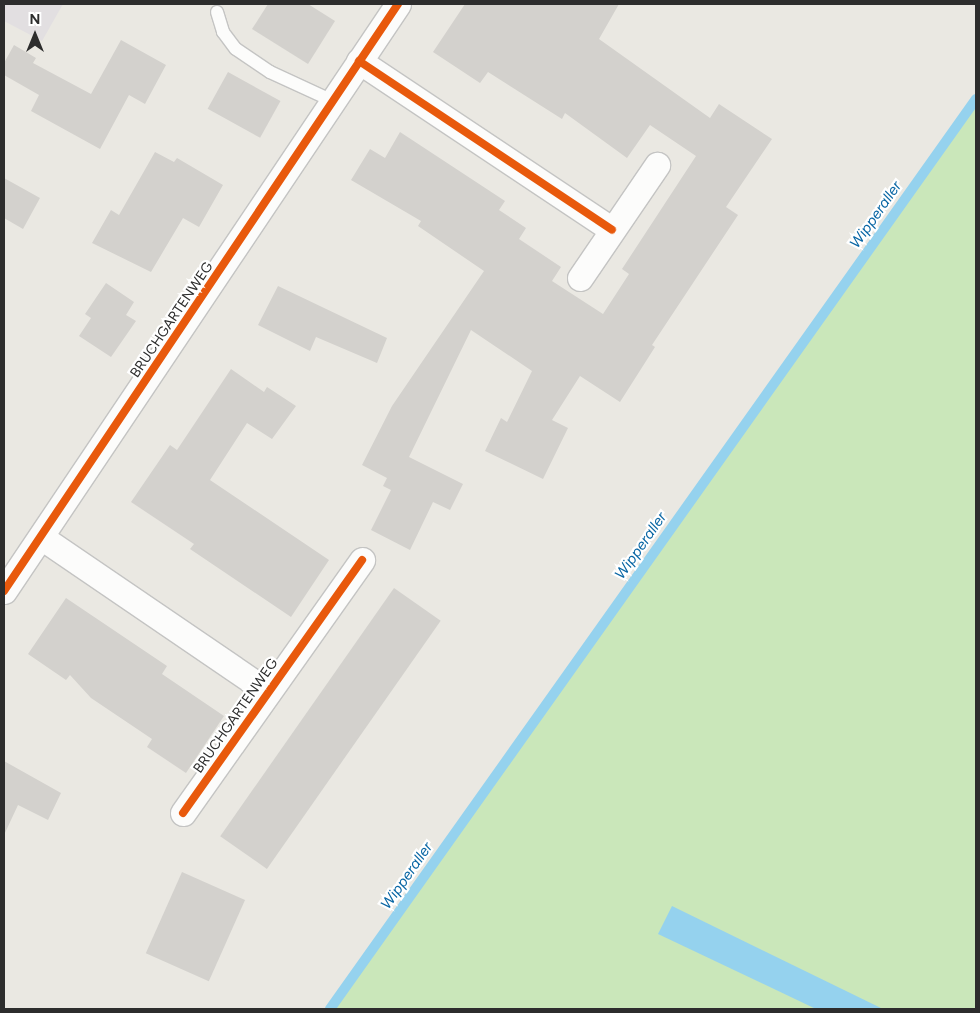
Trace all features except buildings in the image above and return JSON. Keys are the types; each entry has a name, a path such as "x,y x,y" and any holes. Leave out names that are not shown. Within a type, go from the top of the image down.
{"street":[{"name":"BRUCHGARTENWEG","path":"4,591 398,4"},
{"path":"359,61 612,230"},
{"path":"580,278 657,165"},
{"name":"BRUCHGARTENWEG","path":"41,537 268,692"},
{"name":"BRUCHGARTENWEG","path":"182,813 362,560"}],"lane":[{"path":"218,12 223,32 236,49 270,72 333,101"}],"shaded area":[{"path":"4,4 63,4 42,41 4,21"}],"green space":[{"path":"976,98 976,1009 326,1009 870,249"}],"water":[{"path":"672,906 883,1009 816,1009 658,934"}],"waterway":[{"name":"Wipperaller","path":"330,1009 976,99"}],"cycle path":[{"path":"4,591 398,4"},
{"path":"359,61 612,230"},
{"path":"183,813 362,560"}]}
